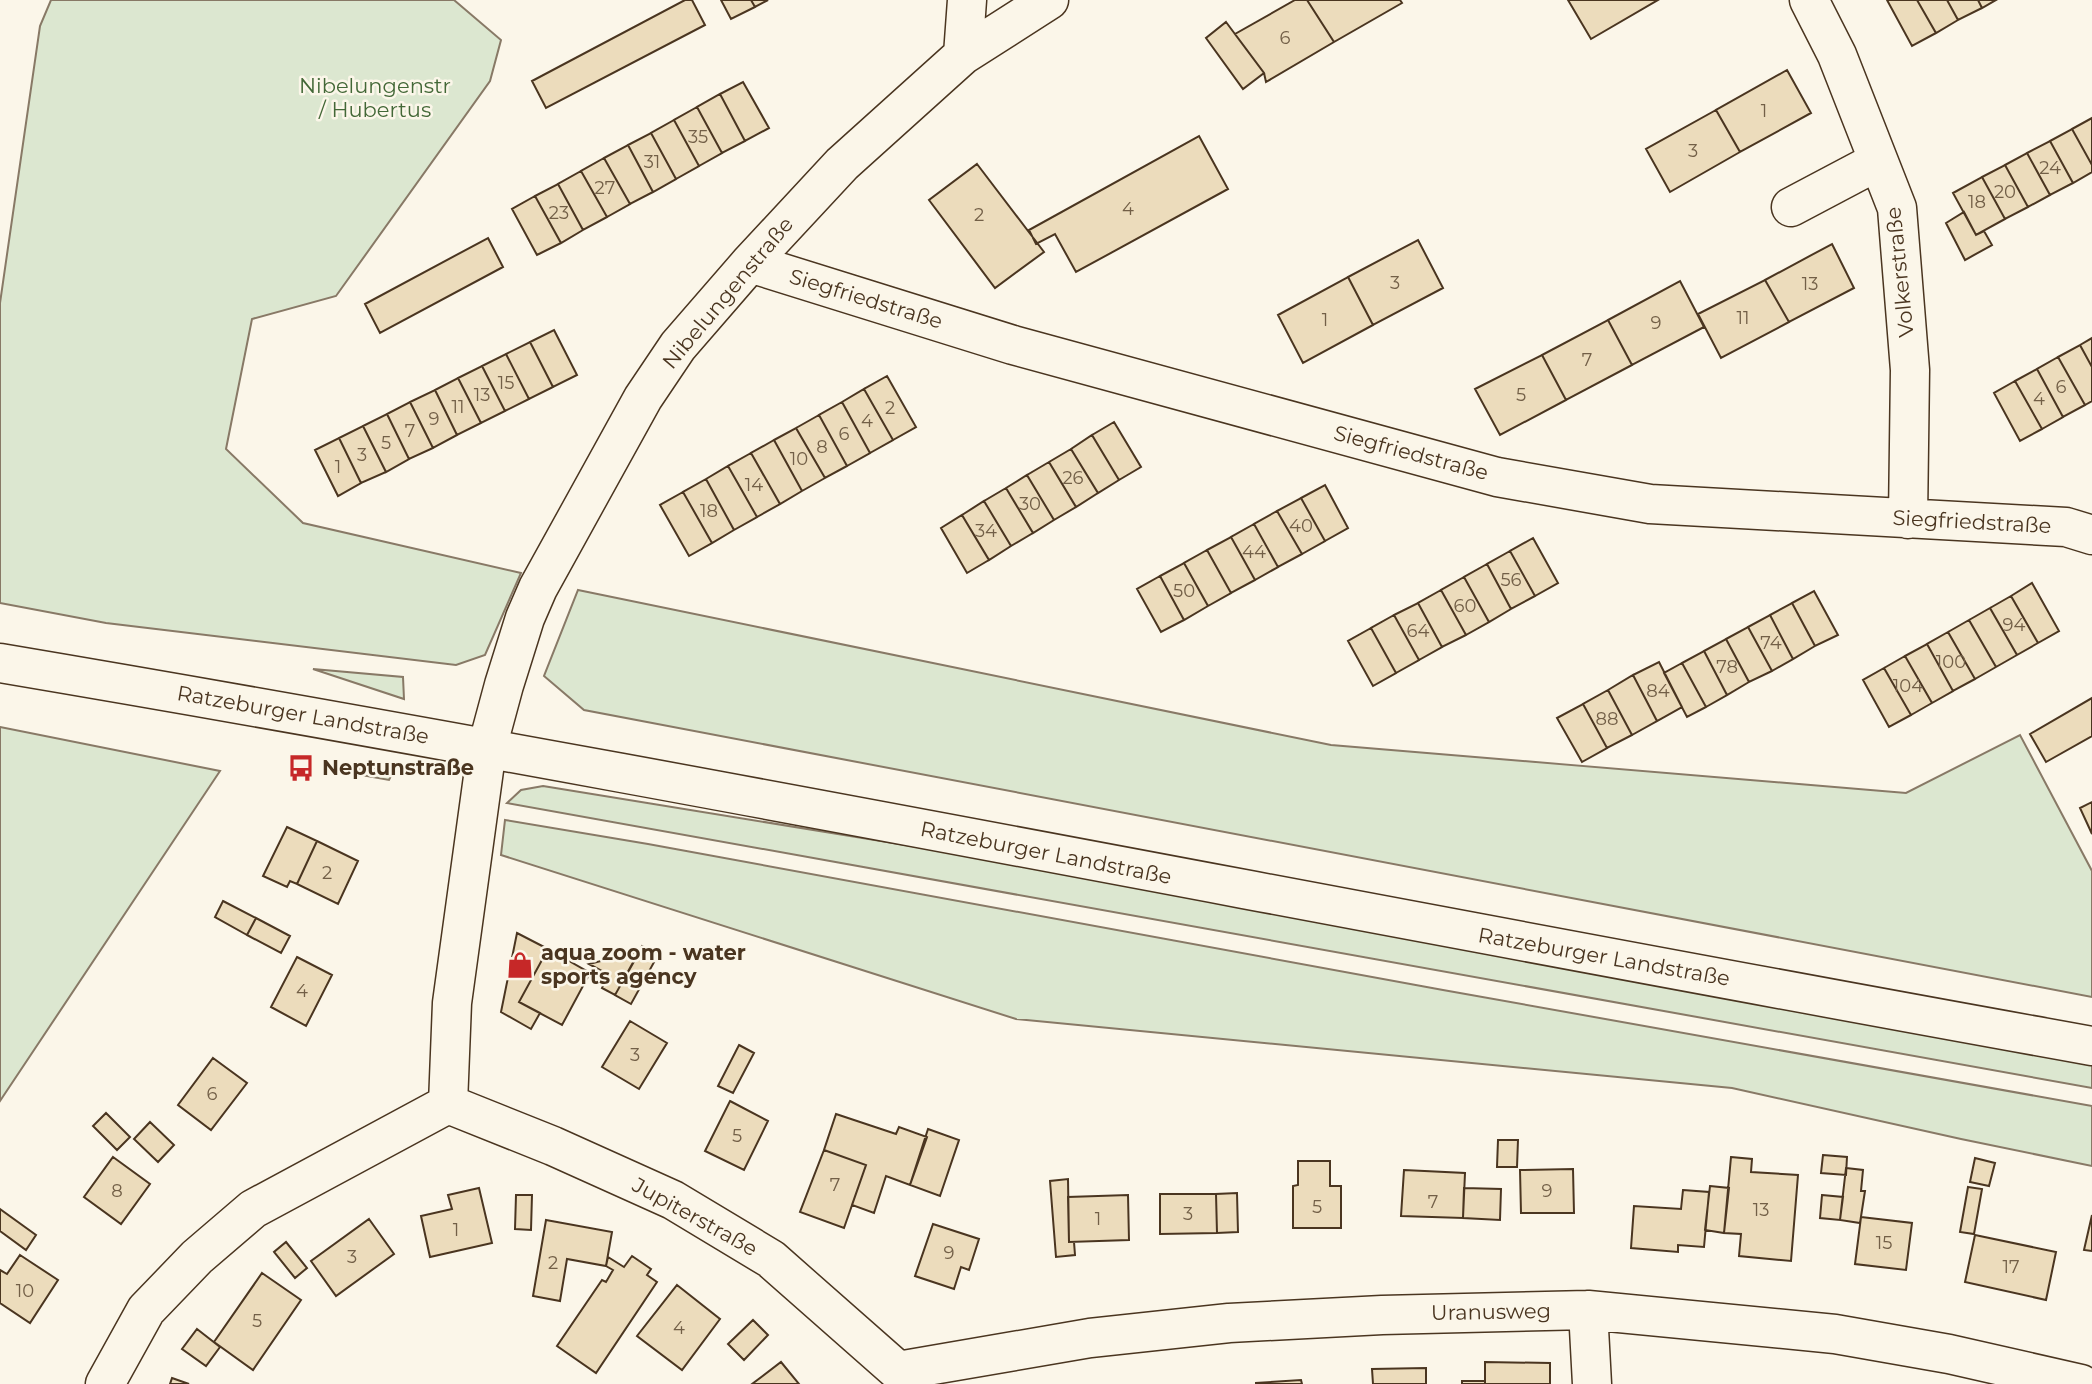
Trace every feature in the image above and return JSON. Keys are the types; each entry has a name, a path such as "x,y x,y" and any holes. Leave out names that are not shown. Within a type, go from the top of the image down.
{"street":[{"path":"962,55 967,0"},
{"name":"Nibelungenstraße","path":"487,748 508,671 538,588 643,398 678,346 842,164 962,55 1049,0"},
{"name":"Volkerstraße","path":"1809,0 1837,55 1897,208 1909,357 1908,519"},
{"path":"1791,207 1878,160"},
{"name":"Siegfriedstraße","path":"750,263 1013,345 1497,477 1650,504 2066,527 2092,535"},
{"name":"Ratzeburger Landstraße","path":"0,663 487,748 2092,1046"},
{"path":"105,1384 146,1310 197,1256 253,1209 448,1104 452,1003 487,748"},
{"name":"Jupiterstraße","path":"448,1104 553,1146 673,1200 771,1259 902,1377"},
{"path":"1588,1310 1592,1384"},
{"name":"Uranusweg","path":"902,1377 1090,1338 1229,1323 1382,1315 1588,1310 1835,1334 1949,1354 2081,1384"}],"green space":[{"name":"Nibelungenstr / Hubertus","path":"51,0 454,0 501,40 490,81 336,296 252,319 226,449 303,523 521,573 485,655 456,665 106,623 0,603 0,303 40,26"},
{"path":"578,590 1331,745 1906,793 2020,735 2092,871 2092,997 584,710 544,676"},
{"path":"313,669 403,677 404,699"},
{"path":"0,727 220,771 0,1101"},
{"path":"396,766 389,780 339,771"},
{"path":"543,786 961,854 2092,1061 2092,1088 507,803 521,790"},
{"path":"505,820 2092,1106 2092,1166 1732,1088 1016,1019 501,855"}],"building":[{"path":"685,0 692,0 705,25 546,108 532,81"},
{"path":"721,0 751,0 755,7 731,19"},
{"path":"751,0 768,0 755,7"},
{"path":"1295,0 1307,0 1334,42 1266,82 1264,73 1235,34"},
{"path":"1307,0 1400,0 1402,3 1334,42"},
{"path":"1568,0 1658,0 1591,39"},
{"path":"1887,0 1917,0 1936,33 1912,46"},
{"path":"1917,0 1947,0 1958,20 1936,33"},
{"path":"1947,0 1978,0 1982,8 1958,20"},
{"path":"1978,0 1996,0 1982,8"},
{"path":"1226,22 1264,73 1243,89 1206,38"},
{"path":"1787,70 1811,113 1740,152 1716,110"},
{"path":"743,82 769,128 745,141 720,94"},
{"path":"720,94 745,141 722,153 697,107"},
{"path":"697,107 722,153 699,166 674,120"},
{"path":"1716,110 1740,152 1670,192 1646,149"},
{"path":"2092,118 2092,165 2072,129"},
{"path":"674,120 699,166 676,179 651,133"},
{"path":"2072,129 2092,165 2092,172 2073,183 2050,141"},
{"path":"651,133 676,179 653,192 628,145"},
{"path":"1199,136 1228,189 1076,272 1055,234 1036,244 1029,230"},
{"path":"2050,141 2073,183 2050,195 2027,153"},
{"path":"628,145 653,192 630,204 604,158"},
{"path":"2027,153 2050,195 2028,207 2005,165"},
{"path":"604,158 630,204 607,217 581,171"},
{"path":"977,164 1044,252 995,288 929,200"},
{"path":"2005,165 2028,207 2005,219 1982,177"},
{"path":"581,171 607,217 583,230 558,184"},
{"path":"1982,177 2005,219 1976,235 1953,193"},
{"path":"558,184 583,230 561,243 535,196"},
{"path":"535,196 561,243 537,255 512,209"},
{"path":"1964,212 1976,235 1984,231 1992,245 1965,260 1946,223"},
{"path":"488,238 503,267 380,333 365,304"},
{"path":"1418,240 1443,288 1373,325 1348,277"},
{"path":"1832,244 1854,288 1789,322 1765,280"},
{"path":"1348,277 1373,325 1303,363 1278,315"},
{"path":"1765,280 1789,322 1721,358 1698,314"},
{"path":"1680,281 1704,327 1632,365 1608,320"},
{"path":"1608,320 1632,365 1566,400 1542,355"},
{"path":"554,330 577,375 553,387 530,342"},
{"path":"2092,338 2092,367 2080,345"},
{"path":"530,342 553,387 529,399 506,354"},
{"path":"2080,345 2092,367 2092,401 2085,405 2058,357"},
{"path":"506,354 529,399 505,411 482,366"},
{"path":"1542,355 1566,400 1500,435 1475,389"},
{"path":"2058,357 2085,405 2063,417 2037,369"},
{"path":"482,366 505,411 481,423 458,378"},
{"path":"2037,369 2063,417 2042,429 2015,381"},
{"path":"887,376 916,427 893,440 864,389"},
{"path":"458,378 481,423 457,435 435,390"},
{"path":"2015,381 2042,429 2020,441 1994,393"},
{"path":"864,389 893,440 870,453 842,402"},
{"path":"435,390 457,435 433,448 410,402"},
{"path":"410,402 433,448 409,459 387,414"},
{"path":"842,402 870,453 847,466 819,415"},
{"path":"387,414 409,459 386,472 363,426"},
{"path":"819,415 847,466 825,478 796,428"},
{"path":"1114,422 1141,467 1119,480 1092,435"},
{"path":"363,426 386,472 361,483 339,438"},
{"path":"796,428 825,478 802,491 774,440"},
{"path":"1092,435 1119,480 1098,493 1071,449"},
{"path":"339,438 361,483 338,496 315,450"},
{"path":"774,440 802,491 780,504 751,453"},
{"path":"1071,449 1098,493 1076,507 1049,462"},
{"path":"751,453 780,504 757,517 728,466"},
{"path":"1049,462 1076,507 1054,520 1027,475"},
{"path":"728,466 757,517 734,530 706,479"},
{"path":"1027,475 1054,520 1033,533 1006,488"},
{"path":"706,479 734,530 712,543 683,492"},
{"path":"1325,485 1348,528 1325,541 1301,498"},
{"path":"1006,488 1033,533 1011,546 984,501"},
{"path":"683,492 712,543 689,556 660,505"},
{"path":"1301,498 1325,541 1302,554 1277,511"},
{"path":"984,501 1011,546 989,560 962,515"},
{"path":"1277,511 1302,554 1278,567 1254,524"},
{"path":"962,515 989,560 967,573 941,528"},
{"path":"1254,524 1278,567 1255,580 1231,537"},
{"path":"1231,537 1255,580 1231,593 1207,550"},
{"path":"1533,538 1558,583 1535,596 1510,551"},
{"path":"1207,550 1231,593 1208,606 1184,563"},
{"path":"1510,551 1535,596 1511,609 1487,564"},
{"path":"1184,563 1208,606 1184,620 1160,576"},
{"path":"1487,564 1511,609 1489,622 1464,577"},
{"path":"1160,576 1184,620 1161,632 1137,589"},
{"path":"1464,577 1489,622 1466,635 1441,590"},
{"path":"2032,583 2059,631 2038,643 2011,596"},
{"path":"1441,590 1466,635 1442,647 1418,603"},
{"path":"1814,591 1838,635 1815,646 1792,603"},
{"path":"2011,596 2038,643 2017,655 1990,608"},
{"path":"1418,603 1442,647 1419,660 1394,615"},
{"path":"1792,603 1815,646 1793,659 1770,615"},
{"path":"1990,608 2017,655 1996,667 1969,620"},
{"path":"1394,615 1419,660 1396,673 1371,628"},
{"path":"1770,615 1793,659 1772,671 1748,627"},
{"path":"1969,620 1996,667 1975,679 1948,632"},
{"path":"1748,627 1772,671 1749,682 1726,639"},
{"path":"1371,628 1396,673 1373,686 1348,641"},
{"path":"1948,632 1975,679 1953,691 1927,644"},
{"path":"1726,639 1749,682 1727,695 1704,651"},
{"path":"1927,644 1953,691 1932,703 1905,656"},
{"path":"1704,651 1727,695 1706,707 1682,663"},
{"path":"1905,656 1932,703 1911,715 1884,668"},
{"path":"1659,662 1682,707 1657,721 1633,675"},
{"path":"1682,663 1706,707 1687,717 1664,673"},
{"path":"1884,668 1911,715 1889,727 1863,680"},
{"path":"1633,675 1657,721 1632,735 1608,690"},
{"path":"1608,690 1632,735 1607,748 1583,704"},
{"path":"2092,698 2092,736 2046,762 2030,734"},
{"path":"1583,704 1607,748 1582,762 1557,718"},
{"path":"2092,802 2092,834 2080,808"},
{"path":"287,827 317,841 297,884 290,881 287,887 263,876"},
{"path":"317,841 358,861 338,904 297,884"},
{"path":"223,901 256,918 247,935 215,917"},
{"path":"256,918 290,936 281,953 247,935"},
{"path":"517,933 548,949 519,1002 540,1013 531,1029 501,1012"},
{"path":"642,946 658,955 631,1004 615,995"},
{"path":"548,949 590,973 562,1025 519,1002"},
{"path":"640,951 615,995 602,988 609,975 589,964"},
{"path":"297,957 332,975 306,1026 271,1007"},
{"path":"630,1021 667,1043 639,1089 602,1067"},
{"path":"739,1045 754,1053 733,1093 718,1086"},
{"path":"213,1058 247,1083 211,1130 178,1105"},
{"path":"730,1101 768,1121 744,1170 705,1151"},
{"path":"106,1113 130,1137 117,1150 93,1126"},
{"path":"836,1114 896,1134 899,1127 927,1137 910,1185 886,1176 874,1213 852,1205 866,1165 824,1150"},
{"path":"150,1122 174,1145 158,1162 134,1139"},
{"path":"928,1129 959,1140 940,1196 910,1185"},
{"path":"1498,1140 1518,1140 1517,1167 1497,1167"},
{"path":"824,1150 866,1165 844,1228 800,1212"},
{"path":"1823,1155 1847,1157 1846,1175 1821,1173"},
{"path":"113,1157 150,1184 121,1224 84,1197"},
{"path":"1731,1157 1752,1159 1751,1172 1798,1175 1791,1261 1739,1256 1741,1234 1724,1233"},
{"path":"1975,1158 1995,1163 1989,1186 1970,1182"},
{"path":"1298,1161 1330,1161 1330,1186 1341,1186 1341,1228 1293,1228 1293,1186 1298,1185"},
{"path":"1846,1168 1863,1170 1861,1191 1865,1191 1860,1223 1840,1220"},
{"path":"1573,1169 1574,1213 1521,1213 1520,1170"},
{"path":"1404,1170 1465,1173 1463,1218 1401,1216"},
{"path":"1068,1179 1069,1242 1074,1242 1075,1255 1056,1257 1050,1181"},
{"path":"1710,1186 1729,1188 1724,1233 1705,1230"},
{"path":"1968,1187 1982,1189 1974,1234 1960,1232"},
{"path":"479,1188 492,1243 430,1257 421,1216 452,1209 448,1195"},
{"path":"1464,1188 1501,1189 1500,1220 1463,1218"},
{"path":"1683,1190 1709,1192 1704,1247 1678,1245 1678,1252 1631,1248 1634,1206 1681,1209"},
{"path":"1237,1193 1238,1232 1217,1233 1216,1194"},
{"path":"1160,1194 1216,1194 1217,1233 1160,1234"},
{"path":"516,1195 532,1195 531,1230 515,1229"},
{"path":"1128,1195 1129,1240 1069,1242 1068,1197"},
{"path":"1822,1195 1843,1197 1840,1220 1820,1218"},
{"path":"0,1209 36,1235 26,1250 0,1231"},
{"path":"2092,1215 2092,1251 2084,1250"},
{"path":"1861,1217 1912,1223 1906,1270 1855,1264"},
{"path":"369,1219 394,1254 336,1296 311,1261"},
{"path":"546,1220 612,1232 606,1266 567,1259 560,1301 533,1296"},
{"path":"933,1224 979,1239 969,1270 961,1267 954,1289 915,1276"},
{"path":"1975,1235 2056,1252 2046,1300 1965,1282"},
{"path":"286,1242 307,1268 295,1278 274,1252"},
{"path":"20,1255 58,1280 30,1323 0,1303 0,1270 7,1274"},
{"path":"632,1256 651,1269 647,1275 657,1282 596,1373 557,1346 602,1280 606,1282 613,1270 606,1266 608,1257 624,1267"},
{"path":"262,1273 301,1300 253,1370 214,1342"},
{"path":"677,1285 720,1319 682,1370 637,1336"},
{"path":"753,1320 768,1335 744,1360 728,1344"},
{"path":"197,1329 220,1347 206,1366 182,1349"},
{"path":"781,1362 799,1384 752,1384"},
{"path":"1485,1362 1550,1363 1550,1384 1485,1384"},
{"path":"1426,1368 1426,1384 1373,1384 1372,1369"},
{"path":"172,1378 189,1384 170,1384"},
{"path":"1301,1380 1302,1384 1256,1384 1256,1383"},
{"path":"1462,1381 1485,1381 1485,1384 1462,1384"}],"place":[{"name":"Neptunstraße","path":"301,768"},
{"name":"aqua zoom - water sports agency","path":"520,965"}]}
